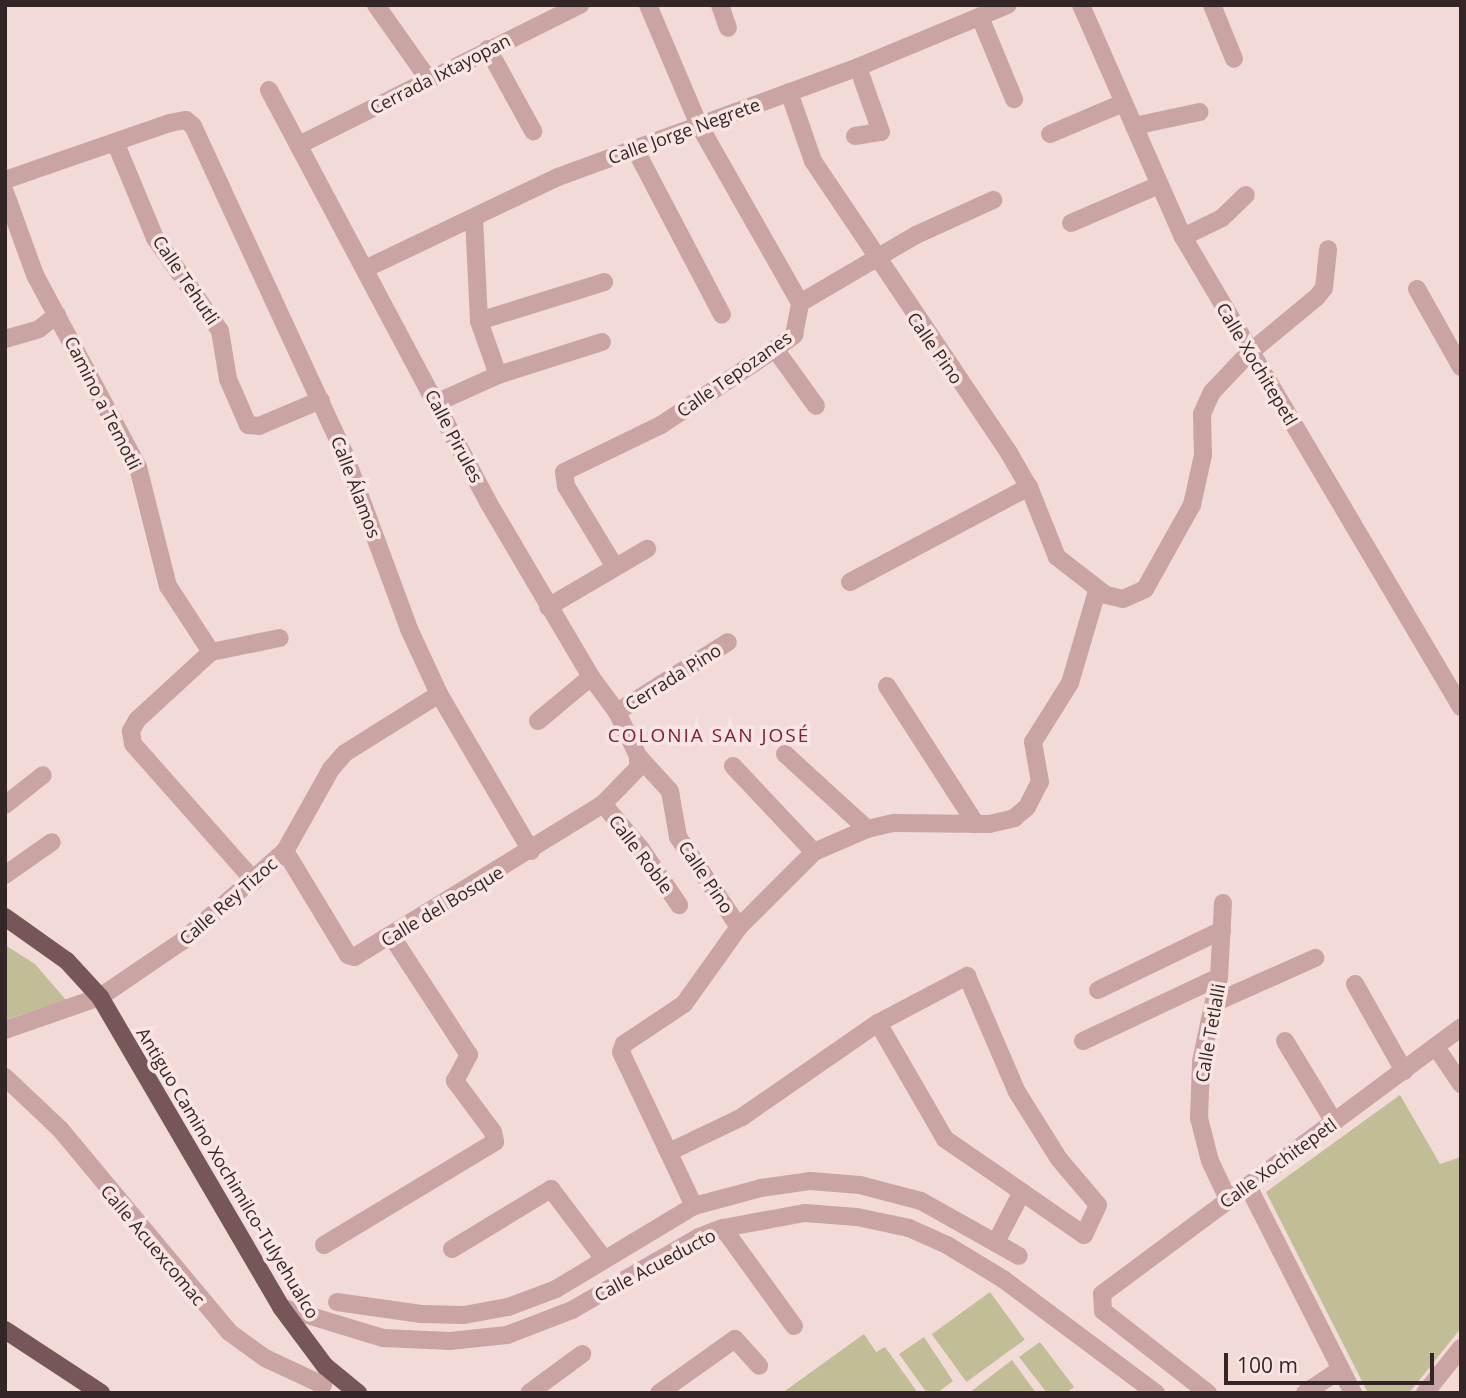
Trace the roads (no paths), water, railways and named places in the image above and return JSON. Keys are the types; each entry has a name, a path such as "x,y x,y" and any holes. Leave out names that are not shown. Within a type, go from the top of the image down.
{"main road":[{"name":"Antiguo Camino Xochimilco-Tulyehualco","path":"5,917 67,961 100,997 327,1384 358,1393"},
{"path":"5,1330 100,1393"}],"street":[{"path":"376,5 429,80"},
{"name":"Cerrada Ixtayopan","path":"301,144 580,5"},
{"path":"648,5 699,125 800,303 876,259 993,200"},
{"path":"720,5 728,28"},
{"name":"Calle Jorge Negrete","path":"365,269 558,177 858,67 1009,5"},
{"name":"Calle Xochitepetl","path":"1081,5 1157,186 1183,237 1248,354 1346,507 1461,707"},
{"path":"1212,5 1234,59"},
{"path":"980,17 1014,99"},
{"path":"488,49 533,131"},
{"path":"855,136 881,132 858,67"},
{"name":"Calle Pirules","path":"269,90 301,144 436,403 548,607 591,677 617,712 638,756"},
{"name":"Calle Pino","path":"789,92 813,161 1029,487 1057,557 1097,591"},
{"path":"1050,134 1123,103"},
{"path":"1134,126 1200,112"},
{"name":"Calle Álamos","path":"116,144 186,120 193,126 321,400 439,694 531,851"},
{"path":"5,180 116,144"},
{"name":"Calle Tehutli","path":"116,144 155,238 220,331 228,379 248,425 259,426 321,400"},
{"path":"635,149 722,315"},
{"path":"1071,223 1157,186"},
{"name":"Camino a Temotli","path":"5,192 35,275 138,467 167,586 211,652"},
{"path":"1183,237 1222,218 1246,195"},
{"path":"474,218 479,321 498,375"},
{"path":"694,1206 621,1052 624,1044 684,1004 739,927 814,852 867,829 894,824 976,824 1014,818 1034,796 1040,775 1033,742 1070,683 1097,591 1123,599 1145,589 1192,505 1203,455 1202,414 1212,392 1248,354 1317,297 1324,288 1328,249"},
{"path":"479,321 604,282"},
{"path":"1417,289 1461,367"},
{"name":"Calle Tepozanes","path":"615,567 566,486 564,472 574,463 661,425 775,349 794,335 800,303"},
{"path":"5,339 38,329 57,315"},
{"path":"436,403 498,375 601,342"},
{"path":"775,349 817,406"},
{"path":"850,582 1029,487"},
{"path":"548,607 647,549"},
{"path":"254,881 133,744 131,731 137,720 211,652 280,638"},
{"name":"Cerrada Pino","path":"617,712 728,642"},
{"path":"538,721 591,677"},
{"path":"887,686 976,824"},
{"name":"Calle Rey Tizoc","path":"5,1030 100,997 181,942 254,881 285,850 338,760 439,694"},
{"path":"785,754 867,829"},
{"name":"Calle Pino","path":"638,756 670,791 678,837 739,927"},
{"name":"Calle del Bosque","path":"285,850 348,954 361,955 603,804 633,778 638,756"},
{"path":"733,766 814,852"},
{"path":"5,805 43,775"},
{"name":"Calle Roble","path":"603,804 641,849 679,905"},
{"path":"5,875 52,842"},
{"name":"Calle Tetlalli","path":"1223,903 1219,977 1201,1062 1199,1118 1210,1161 1228,1199"},
{"path":"1098,990 1222,930"},
{"path":"324,1245 492,1146 493,1132 455,1081 469,1055 392,937"},
{"path":"1214,1003 1315,958"},
{"path":"669,1152 742,1117 878,1023 967,976 1017,1092 1059,1160 1098,1205 1084,1235 945,1139 878,1023"},
{"path":"1083,1041 1219,977"},
{"path":"1355,984 1404,1071"},
{"name":"Calle Xochitepetl","path":"1208,1393 1102,1311 1098,1303 1101,1294 1461,1027"},
{"path":"1285,1041 1334,1122"},
{"path":"1436,1046 1461,1084"},
{"name":"Calle Acuexcomac","path":"5,1077 60,1129 229,1332 265,1358 327,1384"},
{"name":"Calle Acueducto","path":"337,1302 421,1314 464,1315 532,1300 694,1206 761,1188 810,1181 860,1185 922,1201 997,1240 1019,1255"},
{"path":"1248,1186 1353,1393"},
{"path":"452,1249 551,1189 604,1259"},
{"path":"1003,1279 997,1240 1022,1192"},
{"name":"Calle Acueducto","path":"281,1307 383,1338 450,1342 507,1335 572,1310 699,1237 723,1228 805,1213 857,1217 909,1228 1003,1279 1156,1393"},
{"path":"723,1228 794,1326"},
{"path":"659,1393 735,1339 759,1366"},
{"path":"1424,1393 1461,1348"},
{"path":"529,1393 582,1354"},
{"path":"1305,1393 1341,1369"}],"district":[{"name":"COLONIA SAN JOSÉ","path":"709,736"}]}
